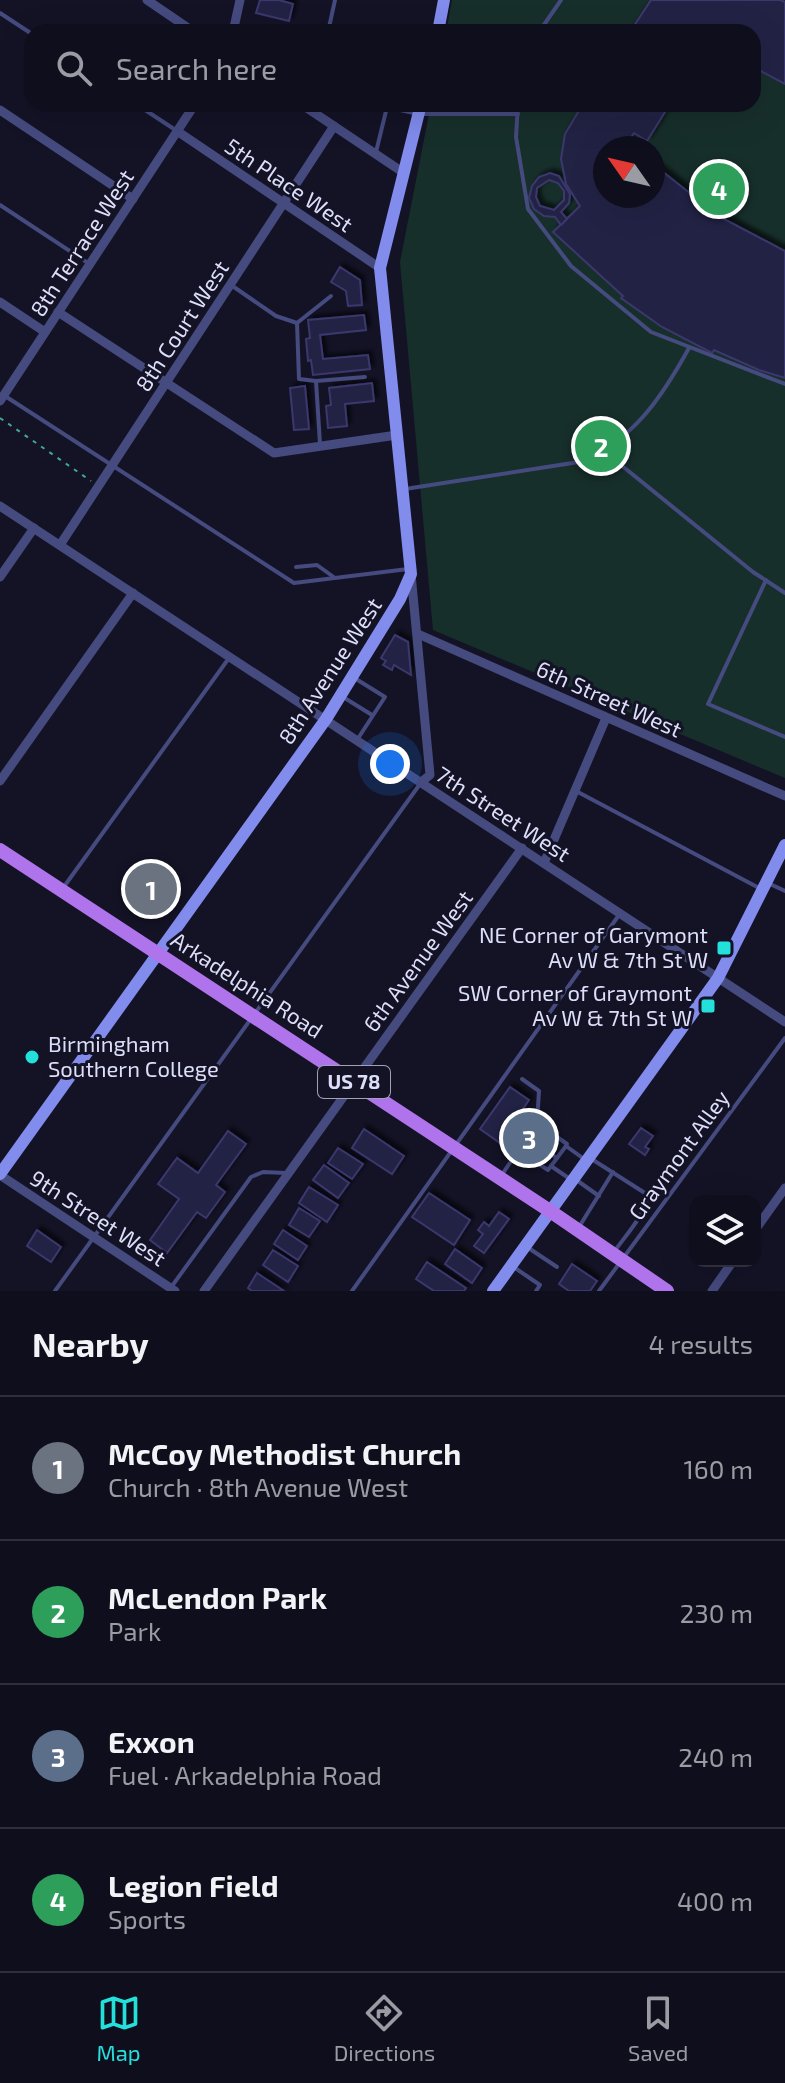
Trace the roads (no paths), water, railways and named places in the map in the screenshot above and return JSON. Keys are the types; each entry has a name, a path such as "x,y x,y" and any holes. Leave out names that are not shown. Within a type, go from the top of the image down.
{"main road":[{"path":"440,24 444,0"},
{"path":"411,572 380,268 418,112"},
{"name":"8th Avenue West","path":"0,1174 326,719 400,599 411,572"},
{"path":"493,1291 718,978 785,845"},
{"name":"Arkadelphia Road","path":"0,850 667,1291"}],"street":[{"path":"147,0 182,24"},
{"path":"235,24 240,0"},
{"path":"0,110 133,199"},
{"name":"8th Terrace West","path":"2,398 190,112"},
{"path":"316,112 404,173"},
{"name":"8th Court West","path":"60,545 334,126"},
{"name":"5th Place West","path":"177,131 380,268"},
{"path":"0,302 45,332"},
{"path":"58,312 274,453 397,435"},
{"name":"7th Street West","path":"0,506 785,1022"},
{"path":"0,577 34,528"},
{"path":"411,572 430,775 421,782"},
{"path":"0,781 133,593"},
{"name":"6th Street West","path":"418,634 785,796"},
{"path":"544,863 606,718"},
{"name":"6th Avenue West","path":"204,1291 522,848"},
{"name":"9th Street West","path":"0,1174 173,1290"},
{"path":"761,1222 785,1188"},
{"path":"712,1291 729,1267"}],"lane":[{"path":"330,24 335,0"},
{"path":"544,24 561,0"},
{"path":"0,13 24,29"},
{"path":"148,112 177,131"},
{"path":"376,154 386,112"},
{"path":"478,112 518,114 516,137 528,209 571,266 651,332 785,384"},
{"path":"0,205 90,264"},
{"path":"231,285 276,316 297,323"},
{"path":"297,323 331,296"},
{"path":"297,323 299,379 316,381 365,377"},
{"path":"403,489 579,462 605,452 650,409 690,347"},
{"path":"316,381 320,446"},
{"path":"2,398 294,583 411,572"},
{"path":"605,452 785,593"},
{"path":"296,567 317,565 335,578"},
{"path":"766,580 708,704 785,737"},
{"path":"62,889 231,657"},
{"path":"352,677 385,697 357,740"},
{"path":"341,695 373,716"},
{"path":"55,1291 421,782"},
{"path":"576,791 766,887 785,891"},
{"path":"352,1291 620,913"},
{"name":"Graymont Alley","path":"599,1291 617,1257 785,1038"},
{"path":"522,1079 539,1091 537,1123 531,1132"},
{"path":"537,1123 566,1146 648,1195 617,1257"},
{"path":"500,1178 524,1142"},
{"path":"518,1151 548,1170 566,1146"},
{"path":"549,1153 557,1158"},
{"path":"551,1166 599,1196"},
{"path":"173,1290 251,1177 263,1172 288,1173"},
{"path":"577,1229 613,1172"},
{"path":"525,1246 557,1267"},
{"path":"511,1266 540,1285 536,1291"}],"place":[{"name":"Legion Field","path":"719,189"},
{"name":"McLendon Park","path":"601,446"},
{"name":"McCoy Methodist Church","path":"151,889"},
{"name":"NE Corner of Garymont Av W & 7th St W","path":"724,948"},
{"name":"SW Corner of Graymont Av W & 7th St W","path":"708,1006"},
{"name":"Birmingham Southern College","path":"32,1057"},
{"name":"Exxon","path":"529,1138"}]}
